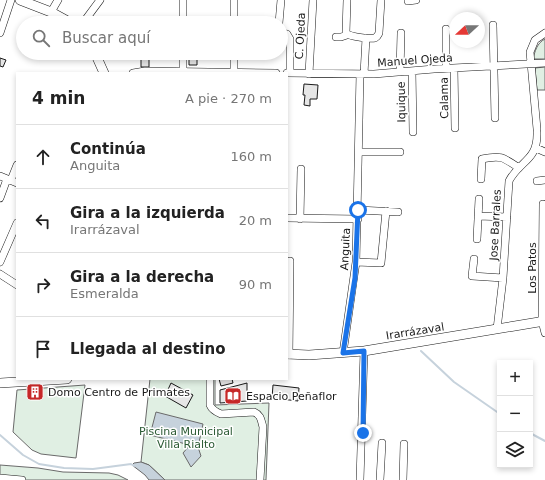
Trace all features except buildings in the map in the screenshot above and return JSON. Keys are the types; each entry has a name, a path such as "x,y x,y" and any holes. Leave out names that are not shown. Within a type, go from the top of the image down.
{"main road":[{"path":"20,0 58,16"},
{"path":"98,60 104,72"},
{"name":"Irarrázaval","path":"288,354 364,351 544,321"},
{"path":"0,383 50,380"}],"street":[{"path":"0,33 11,0"},
{"path":"51,12 58,0"},
{"path":"88,16 100,0"},
{"path":"183,0 183,16"},
{"path":"234,0 234,16"},
{"path":"280,16 281,0"},
{"name":"C. Ojeda","path":"309,74 313,0"},
{"path":"347,0 345,31 347,35"},
{"path":"336,37 347,35 366,38 376,37 379,35 381,0"},
{"path":"493,24 495,118"},
{"path":"446,29 446,68"},
{"path":"400,72 401,33"},
{"path":"545,33 533,43 530,52 537,130 536,148 545,152"},
{"path":"288,36 290,39 289,73"},
{"name":"Anguita","path":"343,353 357,259 362,74 366,38"},
{"path":"183,60 183,71"},
{"path":"139,72 234,72 234,60"},
{"name":"Manuel Ojeda","path":"289,73 362,74 545,63"},
{"name":"Calama","path":"454,68 455,128"},
{"name":"Iquique","path":"412,71 413,132"},
{"name":"Jose Barrales","path":"497,329 503,278 509,181 513,174 532,155 536,148"},
{"path":"359,152 400,152"},
{"path":"481,178 482,159 494,156 502,157 519,168"},
{"path":"0,198 12,181 16,168"},
{"path":"300,218 301,169"},
{"path":"0,176 12,181"},
{"path":"537,181 545,180"},
{"path":"477,239 479,199"},
{"name":"Los Patos","path":"543,204 545,333"},
{"path":"358,210 398,212"},
{"path":"357,259 381,263 386,211"},
{"path":"478,216 507,217"},
{"path":"288,218 358,219"},
{"path":"0,262 16,225"},
{"path":"474,259 472,276 503,278"},
{"path":"288,354 290,261"},
{"path":"0,274 16,284"},
{"path":"360,480 364,351"},
{"path":"210,380 210,405 216,412 221,414 254,412 259,414 263,427 260,480"},
{"path":"380,480 382,443"},
{"path":"403,480 404,444"},
{"path":"0,478 22,480"}],"green space":[{"path":"545,39 545,59 533,59 538,45"},
{"path":"545,67 545,90 537,90 535,68"},
{"name":"Piscina Municipal Villa Rialto","path":"150,380 215,380 215,405 269,403 266,480 165,480 149,465 141,462"},
{"path":"85,385 76,458 41,454 32,450 13,432 17,390"},
{"path":"0,465 38,468 63,472 109,473 118,475 128,480 0,480"}],"shaded area":[{"path":"156,412 203,424 198,447 201,456 191,467 183,453 190,445 150,435"},
{"path":"141,462 149,465 165,480 149,480 132,465 134,463"}],"waterway":[{"path":"421,351 454,382 497,412"},
{"path":"0,435 23,455 39,464 64,468 93,469 131,464 134,466"},
{"path":"533,435 545,441"}],"place":[{"name":"Domo Centro de Primates","path":"35,392"},
{"name":"Espacio Peñaflor","path":"233,396"}],"route":[{"path":"358,210 355,278 343,353 364,351 363,433"}]}
